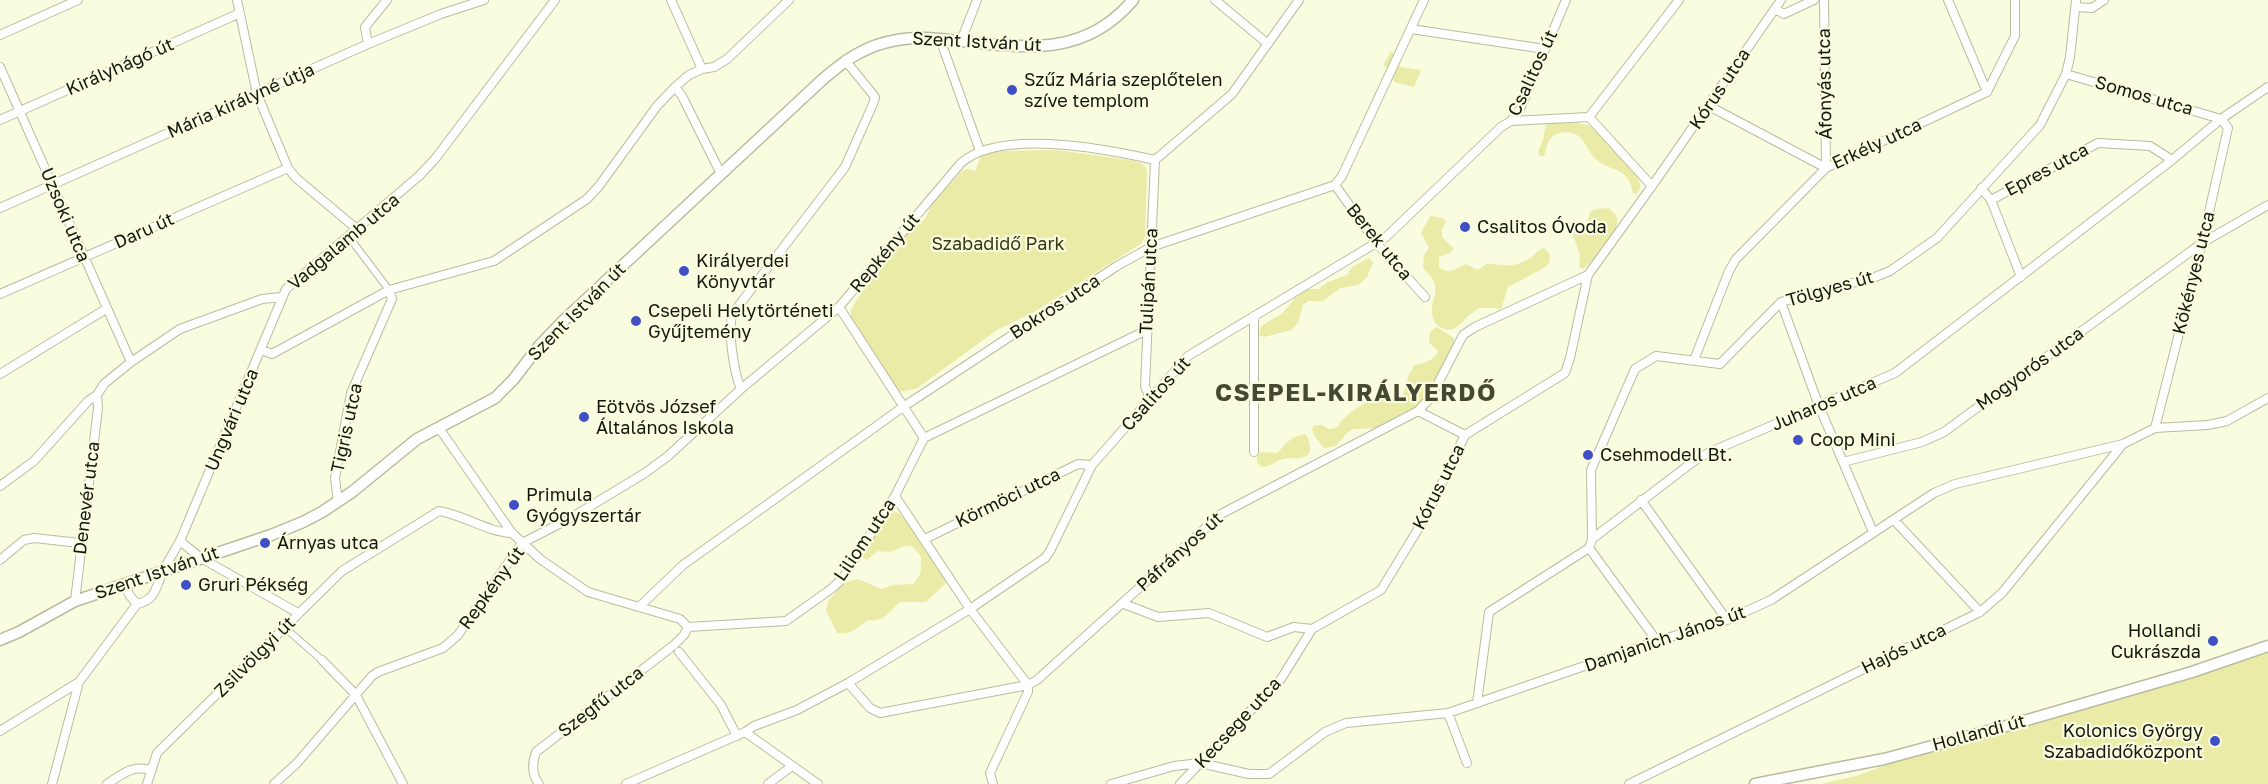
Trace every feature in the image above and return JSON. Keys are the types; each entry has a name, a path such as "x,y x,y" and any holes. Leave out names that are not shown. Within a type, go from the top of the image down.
{"street":[{"path":"0,35 78,0"},
{"path":"237,0 257,94 288,168 296,178 358,230"},
{"path":"368,44 365,27 387,0"},
{"name":"Mária királyné útja","path":"0,208 368,44 441,14 484,0"},
{"name":"Vadgalamb utca","path":"0,486 34,461 88,401 97,395 104,384 131,362 180,329 262,298 281,297 286,289 404,191 435,159 555,0"},
{"path":"671,0 702,69"},
{"path":"262,350 272,354 389,290 494,261 587,199 657,106 675,87 689,75 724,62 789,0"},
{"path":"961,41 976,0"},
{"name":"Szent István út","path":"0,640 75,601 303,522 339,502 417,439 477,408 506,388 538,346 563,321 844,60 872,46 912,38 1024,47 1064,43 1086,36 1103,27 1120,15 1133,0"},
{"path":"1215,0 1268,44"},
{"path":"1155,160 1232,94 1299,0"},
{"path":"1335,186 1342,176 1424,0"},
{"name":"Csalitos út","path":"741,734 754,726 797,710 848,683 970,609 1045,558 1092,465 1188,356 1377,244 1399,227 1501,127 1511,121 1520,109 1566,0"},
{"path":"1511,121 1589,117 1679,0"},
{"name":"Kórus utca","path":"1124,604 1158,617 1209,613 1267,637 1294,627 1312,629 1381,590 1426,516 1465,435 1565,373 1587,276 1709,106 1781,0"},
{"path":"1775,9 1784,14 1814,0"},
{"name":"Áfonyás utca","path":"1824,0 1826,168"},
{"path":"1948,0 1987,92"},
{"path":"1987,92 2016,36 2015,0"},
{"path":"2076,3 2092,8 2104,0"},
{"name":"Tölgyes út","path":"1591,543 1591,470 1635,369 1656,356 1720,364 1781,302 1875,277 1890,270 1937,238 2040,124 2066,74 2076,3"},
{"name":"Királyhágó út","path":"0,120 240,13"},
{"path":"1411,29 1545,49"},
{"path":"940,39 980,151"},
{"path":"741,389 737,381 730,321 733,313 845,167 873,104 875,97 844,60"},
{"name":"Uzsoki utca","path":"0,67 131,362"},
{"name":"Somos utca","path":"2066,74 2221,119"},
{"path":"675,87 682,96 721,174"},
{"name":"Juharos utca","path":"1478,703 1489,612 1591,543 1641,500 1682,469 1710,452 1895,373 2172,160 2221,119 2268,87"},
{"name":"Erkély utca","path":"1694,360 1729,271 1737,259 1826,168 1987,92"},
{"path":"1709,106 1826,168"},
{"path":"1589,117 1652,186"},
{"name":"Kökényes utca","path":"2155,428 2202,243 2228,128 2221,119"},
{"name":"Epres utca","path":"1991,200 2098,143 2150,146 2172,160"},
{"name":"Repkény út","path":"274,784 297,763 372,676 443,648 450,643 458,635 522,543 569,519 659,464 741,389 839,307 960,162 969,155 980,151 1020,145 1059,145 1100,149 1155,160"},
{"name":"Tulipán utca","path":"1150,401 1145,386 1155,160"},
{"name":"Daru út","path":"0,294 288,168"},
{"name":"Berek utca","path":"1335,186 1377,244 1425,297"},
{"name":"Bokros utca","path":"639,607 683,565 903,407 1117,266 1151,247 1335,186"},
{"path":"1981,188 1991,200 2021,277"},
{"name":"Mogyorós utca","path":"1843,462 1922,442 1944,432 2202,243 2268,205"},
{"path":"350,237 389,290"},
{"name":"Páfrányos út","path":"848,683 870,708 880,712 1028,685 1037,680 1124,604 1221,514 1418,411 1431,397 1463,335 1475,327 1587,276"},
{"name":"Tigris utca","path":"339,502 335,478 351,393 392,299 389,290"},
{"name":"Ungvári utca","path":"79,682 136,604 152,598 158,587 163,570 180,542 262,350 281,297"},
{"path":"1781,302 1819,406 1873,532"},
{"path":"839,307 924,438 1147,330"},
{"path":"0,374 106,309"},
{"path":"1254,316 1254,452"},
{"name":"Denevér utca","path":"75,601 80,543 98,408 97,395"},
{"name":"Damjanich János út","path":"1111,784 1174,766 1200,763 1249,774 1269,774 1325,732 1346,723 1448,713 1657,641 1727,620 1771,600 1873,532 1895,521 1934,494 1955,484 2123,444 2155,428 2208,425 2227,421 2268,398"},
{"path":"1418,411 1465,435"},
{"path":"439,428 512,533 557,572 588,592 680,619 688,627"},
{"name":"Liliom utca","path":"688,627 777,622 792,617 831,590 842,579 895,496 924,438"},
{"name":"Hajós utca","path":"1629,784 1980,612 2002,593 2123,444"},
{"name":"Körmöci utca","path":"925,539 1078,464 1092,465"},
{"path":"895,496 970,609 1028,685 1028,692 990,773 993,784"},
{"path":"1641,500 1727,620"},
{"name":"Zsilvölgyi út","path":"147,784 157,753 342,571 439,510 453,513 503,533 512,533"},
{"path":"1895,521 1980,612"},
{"path":"0,560 24,540 34,538 80,543"},
{"path":"180,542 201,558 298,613"},
{"path":"1591,543 1657,641"},
{"path":"124,584 136,604"},
{"name":"Szegfű utca","path":"539,784 533,767 537,752 674,645 688,627"},
{"path":"285,628 322,660 356,695 403,784"},
{"name":"Kecsege utca","path":"1180,784 1281,679 1312,629"},
{"name":"Hollandi út","path":"1755,784 1884,759 1989,731 2192,672 2268,646"},
{"path":"679,652 741,734 818,784"},
{"path":"0,731 79,682"},
{"path":"52,784 79,682"},
{"path":"1448,713 1467,763"},
{"path":"626,784 741,734"},
{"path":"768,784 792,766"},
{"path":"107,784 132,768 140,767 151,770"},
{"path":"1249,774 1249,784"}],"green space":[{"path":"1390,52 1394,53 1400,67 1421,70 1414,87 1394,82 1389,68 1383,66"},
{"path":"1557,121 1584,124 1602,133 1637,176 1640,186 1637,194 1633,193 1631,184 1624,174 1598,161 1581,138 1574,134 1566,132 1554,135 1548,142 1544,156 1540,156 1538,152 1546,125"},
{"name":"Szabadidő Park","path":"1056,150 1130,160 1141,163 1147,169 1145,236 1142,243 1034,312 997,330 916,389 897,392 851,318 851,310 856,301 904,235 925,219 932,204 963,170 975,171 981,155 997,151"},
{"path":"1608,208 1617,217 1615,229 1597,256 1582,269 1579,266 1580,255 1573,235 1583,231 1591,211"},
{"path":"1430,216 1439,217 1446,222 1442,230 1442,237 1453,248 1452,252 1439,257 1439,267 1446,271 1466,264 1478,270 1486,264 1517,264 1529,259 1544,248 1550,254 1549,263 1508,287 1501,309 1478,309 1455,328 1446,330 1434,320 1432,306 1436,289 1431,276 1423,268 1424,255 1429,248 1421,233"},
{"path":"1369,258 1373,262 1367,277 1358,285 1340,288 1323,301 1308,301 1303,305 1298,322 1292,330 1264,337 1259,335 1261,326 1283,313 1298,294 1308,289 1318,289 1328,282 1347,275 1352,267"},
{"path":"1437,327 1454,338 1454,343 1438,378 1421,403 1376,428 1353,429 1336,446 1324,448 1314,435 1312,429 1314,425 1322,425 1329,429 1336,428 1351,412 1363,405 1384,397 1403,395 1409,374 1415,365 1430,360 1437,353 1438,350 1430,344 1429,338 1431,332"},
{"path":"1305,434 1308,438 1310,452 1305,457 1283,459 1264,467 1257,462 1257,456 1261,452 1277,453 1293,438"},
{"path":"896,512 902,516 947,579 946,583 926,602 900,602 883,618 868,620 850,632 837,633 826,611 828,601 844,583 857,579 882,589 893,585 914,584 921,572 921,557 914,548 908,545 891,552 878,551 867,560 863,558 875,531 886,518"},
{"path":"2268,643 2268,784 1821,784 1856,776 1902,759"}],"place":[{"name":"Szűz Mária szeplőtelen szíve templom","path":"1012,90"},
{"name":"Csalitos Óvoda","path":"1465,227"},
{"name":"Királyerdei Könyvtár","path":"684,271"},
{"name":"Csepeli Helytörténeti Gyűjtemény","path":"636,321"},
{"name":"Eötvös József Általános Iskola","path":"584,417"},
{"name":"Coop Mini","path":"1798,440"},
{"name":"Csehmodell Bt.","path":"1588,455"},
{"name":"Primula Gyógyszertár","path":"514,505"},
{"name":"Árnyas utca","path":"265,543"},
{"name":"Gruri Pékség","path":"186,585"},
{"name":"Hollandi Cukrászda","path":"2213,641"},
{"name":"Kolonics György Szabadidőközpont","path":"2215,741"}],"district":[{"name":"CSEPEL-KIRÁLYERDŐ","path":"1356,393"}]}
